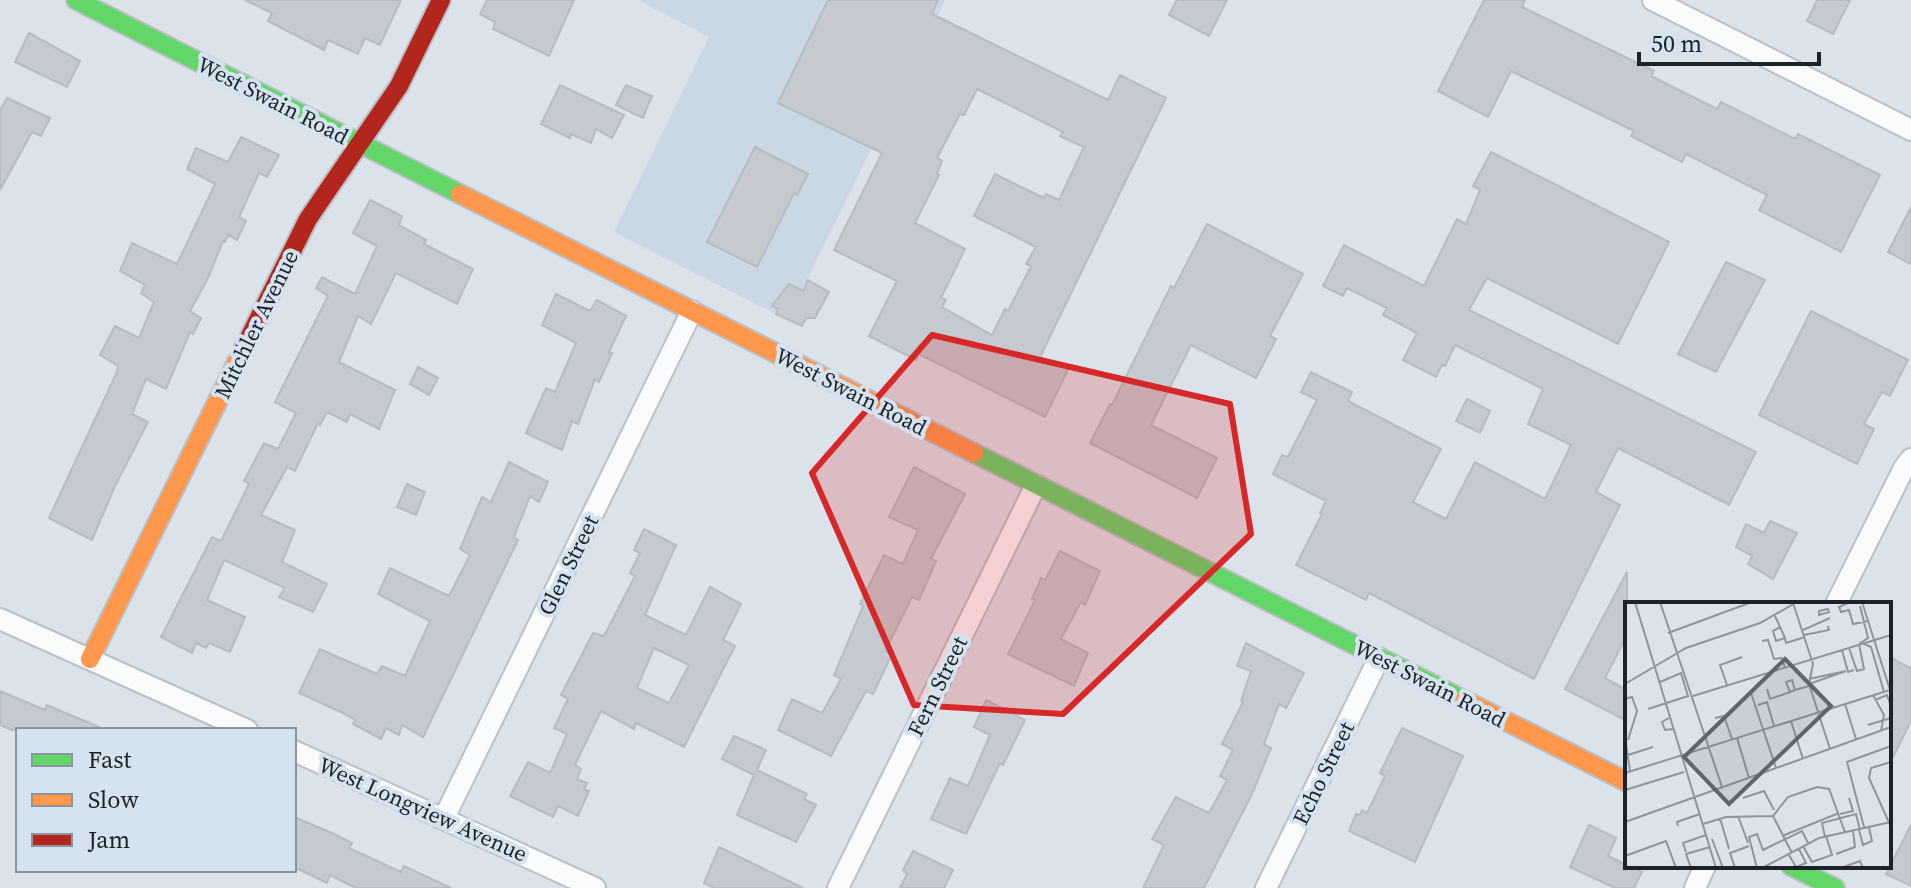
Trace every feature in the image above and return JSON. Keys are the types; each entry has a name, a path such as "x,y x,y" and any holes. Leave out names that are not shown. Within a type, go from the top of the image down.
{"street":[{"name":"West Swain Road","path":"76,0 1625,781"},
{"name":"Mitchler Avenue","path":"90,659 308,219 399,86 441,0"},
{"path":"1653,0 1911,130"},
{"name":"Glen Street","path":"444,818 692,311"},
{"path":"1837,602 1911,459"},
{"name":"Fern Street","path":"838,888 1036,485"},
{"path":"0,619 243,728"},
{"name":"Echo Street","path":"1266,888 1379,658"},
{"name":"West Longview Avenue","path":"296,752 595,888"},
{"path":"1695,888 1704,868"},
{"path":"1795,868 1835,888"}],"highlighted area":[{"path":"932,335 1230,404 1251,534 1063,714 914,705 812,473"}],"shaded area":[{"path":"638,0 945,0 787,320 614,232 709,37"}],"building":[{"path":"245,0 401,0 380,45 365,38 358,54 328,40 324,50 268,21 272,13"},
{"path":"487,0 574,0 549,56 493,29 495,22 480,14"},
{"path":"828,0 938,0 932,14 1108,100 1120,75 1166,98 1040,357 1068,370 1045,417 919,354 916,360 869,336 897,281 834,250 882,153 778,103","holes":["977,89 1063,132 1060,136 1084,147 1059,200 1046,194 1044,198 995,174 974,216 1036,247 1026,264 1031,266 992,335 942,307 946,300 941,298 965,249 915,223 939,175 942,161 937,158"]},
{"path":"1177,0 1227,0 1209,36 1169,15"},
{"path":"1484,0 1525,0 1522,7 1654,71 1651,76 1717,109 1721,102 1795,139 1798,134 1880,175 1841,252 1759,210 1767,195 1686,154 1682,162 1631,136 1634,131 1511,71 1488,117 1438,91"},
{"path":"1817,0 1850,0 1833,34 1807,21"},
{"path":"29,33 80,61 67,87 15,62"},
{"path":"560,85 624,115 612,138 596,129 591,143 571,134 570,138 541,124"},
{"path":"626,85 652,96 643,118 616,105"},
{"path":"7,98 50,118 41,136 32,132 0,190 0,110"},
{"path":"241,137 279,155 267,177 259,173 239,217 246,221 237,240 228,235 223,241 190,311 201,318 193,334 190,332 166,389 146,379 132,414 148,422 92,540 49,518 116,374 118,366 100,355 115,326 139,338 154,302 141,293 145,285 120,271 132,243 177,264 215,184 187,169 196,148 228,162"},
{"path":"755,147 808,174 797,195 794,193 757,267 707,242"},
{"path":"1491,152 1669,242 1618,344 1487,278 1469,310 1756,452 1729,505 1618,448 1596,492 1620,505 1534,679 1369,593 1366,600 1296,565 1326,501 1273,474 1282,455 1288,457 1317,400 1301,392 1311,372 1352,392 1348,401 1441,449 1413,502 1446,519 1475,462 1545,499 1571,445 1528,424 1543,389 1455,345 1436,377 1403,360 1417,333 1383,315 1387,308 1347,288 1343,296 1323,286 1344,245 1424,286 1457,219 1466,224 1480,190 1473,186"},
{"path":"370,200 402,216 399,225 426,240 424,244 473,269 457,304 396,273 371,324 358,316 339,362 395,390 379,429 350,414 347,422 327,412 320,425 318,423 295,471 287,467 261,515 295,530 282,562 327,584 313,612 279,597 285,588 224,560 207,600 245,617 230,652 209,643 206,648 196,643 192,653 161,637 212,537 221,541 249,484 244,481 264,443 278,449 296,413 275,402 328,296 316,288 322,277 355,294 377,246 353,233"},
{"path":"1911,207 1911,264 1888,252"},
{"path":"1207,224 1303,274 1270,336 1276,339 1256,378 1191,345 1151,425 1217,458 1197,498 1090,443 1171,286 1174,288"},
{"path":"1726,262 1765,280 1716,372 1678,354"},
{"path":"808,280 829,292 815,318 806,318 802,326 776,314 778,309 772,306 789,284 803,291"},
{"path":"556,294 590,311 597,300 626,316 599,382 595,379 578,424 572,421 562,450 526,433 546,388 555,392 576,343 542,325"},
{"path":"1811,311 1908,360 1890,396 1882,392 1864,424 1874,429 1857,464 1759,415"},
{"path":"418,367 438,378 429,395 410,384"},
{"path":"1467,399 1490,411 1480,433 1456,421"},
{"path":"509,462 548,482 539,502 530,496 514,537 518,540 423,737 402,725 399,735 386,728 381,739 353,724 355,720 341,712 299,693 320,649 377,674 382,666 405,676 430,621 378,594 390,568 449,596 470,555 460,549 482,497 491,502"},
{"path":"914,467 965,494 931,559 936,561 919,600 912,597 885,651 892,654 873,694 866,691 831,756 778,730 792,699 822,713 841,679 834,675 863,606 860,604 884,555 903,564 918,530 889,517"},
{"path":"407,484 425,492 416,515 397,507"},
{"path":"1770,521 1797,533 1773,579 1748,564 1752,556 1736,547 1746,524 1764,533"},
{"path":"644,529 676,545 645,615 686,635 710,587 741,604 723,640 735,646 684,747 636,723 634,729 601,711 575,765 581,769 577,779 587,783 584,789 589,791 578,816 558,806 553,817 510,796 528,762 550,773 567,734 554,728 568,699 561,695 593,633 604,636 635,576 630,573 640,553 634,550","holes":["654,648 689,665 669,703 637,688"]},
{"path":"1060,551 1100,571 1085,605 1081,602 1061,639 1088,653 1074,686 1008,654 1035,600 1032,599 1041,578 1045,580"},
{"path":"1627,572 1625,639 1605,678 1625,689 1625,720 1565,689"},
{"path":"1246,643 1304,673 1286,708 1279,704 1264,744 1271,748 1252,794 1204,888 1143,888 1164,845 1152,839 1176,797 1209,813 1227,780 1220,776 1233,750 1222,744 1243,702 1251,671 1237,666"},
{"path":"1891,658 1911,668 1911,721 1891,761"},
{"path":"0,691 45,710 47,705 101,728 12,730 0,725"},
{"path":"986,700 1025,720 1003,765 1000,763 966,834 931,819 950,778 968,786 990,735 974,727"},
{"path":"1402,728 1463,756 1415,862 1349,831 1356,814 1360,815 1362,810 1367,813 1385,776 1380,773"},
{"path":"734,736 766,750 757,770 807,794 804,799 816,805 796,842 737,815 754,775 722,759"},
{"path":"296,818 352,843 349,848 401,872 404,866 451,888 356,888 330,875 327,883 296,868"},
{"path":"1589,825 1616,838 1608,856 1625,864 1625,868 1642,872 1634,888 1615,888 1570,867"},
{"path":"1911,825 1911,886 1886,874"},
{"path":"719,847 803,888 714,888 704,883"},
{"path":"913,851 953,870 944,888 900,888 907,874 903,870"}],"traffic: fast":[{"path":"76,0 460,194"},
{"path":"974,453 1464,700"},
{"path":"1795,868 1835,888"}],"traffic: slow":[{"path":"460,194 974,453"},
{"path":"90,659 243,350"},
{"path":"1464,700 1625,781"}],"traffic: jam":[{"path":"243,350 308,219 399,86 441,0"}]}
